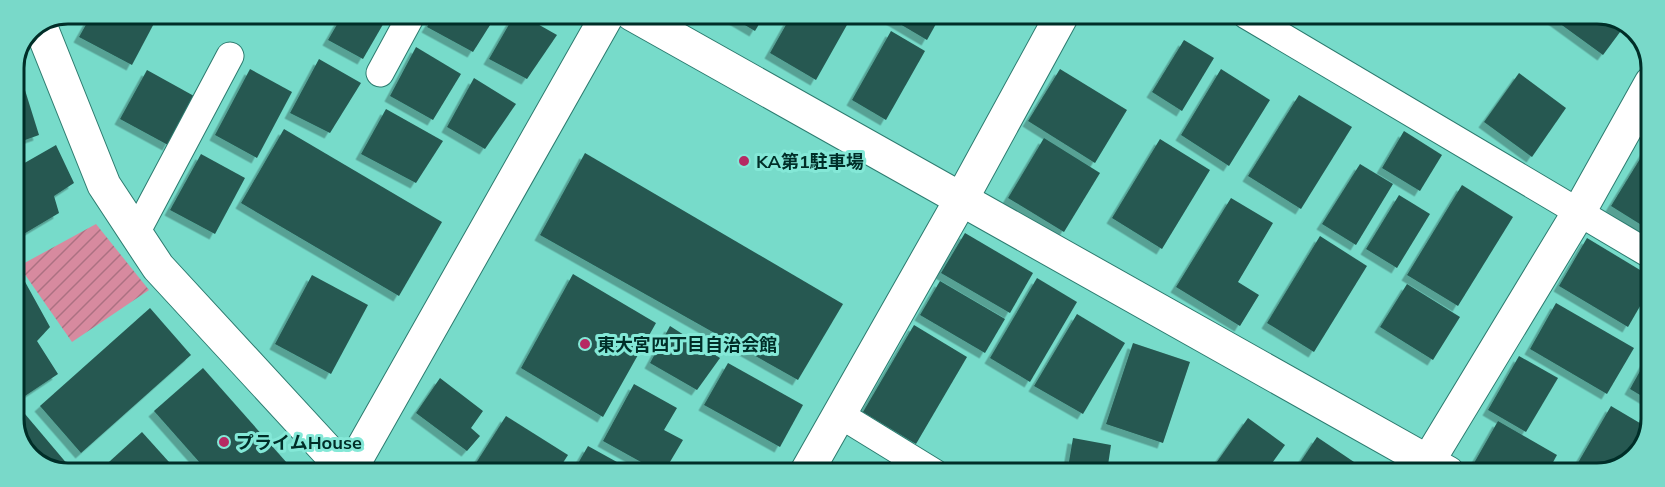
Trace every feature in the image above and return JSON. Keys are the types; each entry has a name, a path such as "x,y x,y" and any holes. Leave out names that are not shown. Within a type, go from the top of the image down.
{"street":[{"path":"353,463 602,24"},
{"path":"650,24 962,198 1421,463"},
{"path":"812,463 962,198 1057,24"},
{"path":"43,32 104,185 158,267 340,463"},
{"path":"1437,463 1641,101"}],"lane":[{"path":"380,73 407,24"},
{"path":"1260,24 1641,250"},
{"path":"136,233 230,56"},
{"path":"839,414 918,463"}],"shaded area":[{"path":"96,224 149,290 72,342 24,273 24,263"}],"building":[{"path":"86,24 154,24 132,65 79,37"},
{"path":"337,24 383,24 363,59 328,40"},
{"path":"429,24 491,24 473,52 427,27"},
{"path":"509,24 538,24 557,35 527,79 489,59"},
{"path":"743,24 759,24 755,31"},
{"path":"786,24 848,24 816,80 770,53"},
{"path":"900,24 936,24 927,40"},
{"path":"1560,24 1608,25 1621,31 1603,55"},
{"path":"891,31 925,51 886,120 852,100"},
{"path":"1184,40 1214,58 1182,111 1152,92"},
{"path":"416,47 461,74 433,120 390,96"},
{"path":"319,59 361,83 330,133 290,113"},
{"path":"250,69 292,92 257,158 215,135"},
{"path":"1060,69 1127,110 1095,163 1028,121"},
{"path":"1221,69 1270,100 1229,166 1181,135"},
{"path":"147,70 194,96 168,145 120,119"},
{"path":"1519,73 1566,108 1532,157 1484,122"},
{"path":"474,78 516,104 485,149 447,127"},
{"path":"24,87 39,135 24,140"},
{"path":"1299,95 1352,127 1301,209 1248,176"},
{"path":"386,109 443,141 416,183 361,154"},
{"path":"284,129 442,222 399,296 241,203"},
{"path":"1404,131 1442,155 1420,191 1382,168"},
{"path":"1044,138 1100,173 1064,232 1008,198"},
{"path":"1160,139 1210,170 1162,249 1112,218"},
{"path":"56,145 74,183 54,196 59,213 24,234 24,163"},
{"path":"585,153 843,304 798,380 540,235"},
{"path":"201,154 245,178 215,234 170,210"},
{"path":"1641,157 1641,225 1611,206"},
{"path":"1360,164 1393,184 1356,245 1322,224"},
{"path":"1462,185 1513,217 1458,306 1407,275"},
{"path":"1399,195 1430,214 1397,268 1366,249"},
{"path":"1231,198 1273,223 1238,282 1259,295 1240,326 1176,287"},
{"path":"965,233 1033,273 1010,313 941,273"},
{"path":"1320,236 1367,266 1314,352 1267,323"},
{"path":"1587,238 1641,271 1641,305 1628,327 1559,286"},
{"path":"573,274 656,323 603,417 521,368"},
{"path":"312,275 368,305 331,374 275,344"},
{"path":"1037,278 1077,302 1030,382 990,358"},
{"path":"24,280 50,327 37,341 58,374 25,396"},
{"path":"940,281 1005,319 985,353 920,315"},
{"path":"1407,284 1460,317 1433,360 1380,327"},
{"path":"1556,303 1634,348 1607,394 1530,349"},
{"path":"150,308 191,355 81,453 40,406"},
{"path":"1077,314 1125,343 1083,414 1034,386"},
{"path":"914,325 967,357 916,444 863,412"},
{"path":"670,326 720,358 697,390 650,363"},
{"path":"1133,343 1190,362 1163,443 1106,424"},
{"path":"1519,356 1558,378 1526,432 1488,410"},
{"path":"728,363 803,405 780,447 704,405"},
{"name":"プライムHouse","path":"203,368 287,463 200,463 154,411"},
{"path":"1641,369 1641,396 1630,389"},
{"path":"440,378 483,411 471,428 480,436 467,451 416,413"},
{"path":"634,384 677,408 664,430 683,440 669,463 643,463 603,441"},
{"path":"1611,406 1641,423 1634,443 1624,454 1603,463 1578,463"},
{"path":"24,413 66,463 46,457 35,448 27,436"},
{"path":"506,416 568,455 563,463 476,463"},
{"path":"1248,418 1285,445 1272,463 1216,463"},
{"path":"1498,421 1557,455 1553,463 1474,463"},
{"path":"142,432 170,463 108,463"},
{"path":"1317,437 1356,463 1300,463"},
{"path":"1073,438 1111,445 1108,463 1069,463"},
{"path":"588,446 619,463 578,463"}],"place":[{"name":"KA第1駐車場","path":"744,161"},
{"name":"東大宮四丁目自治会館","path":"585,344"},
{"name":"プライムHouse","path":"224,442"}]}
